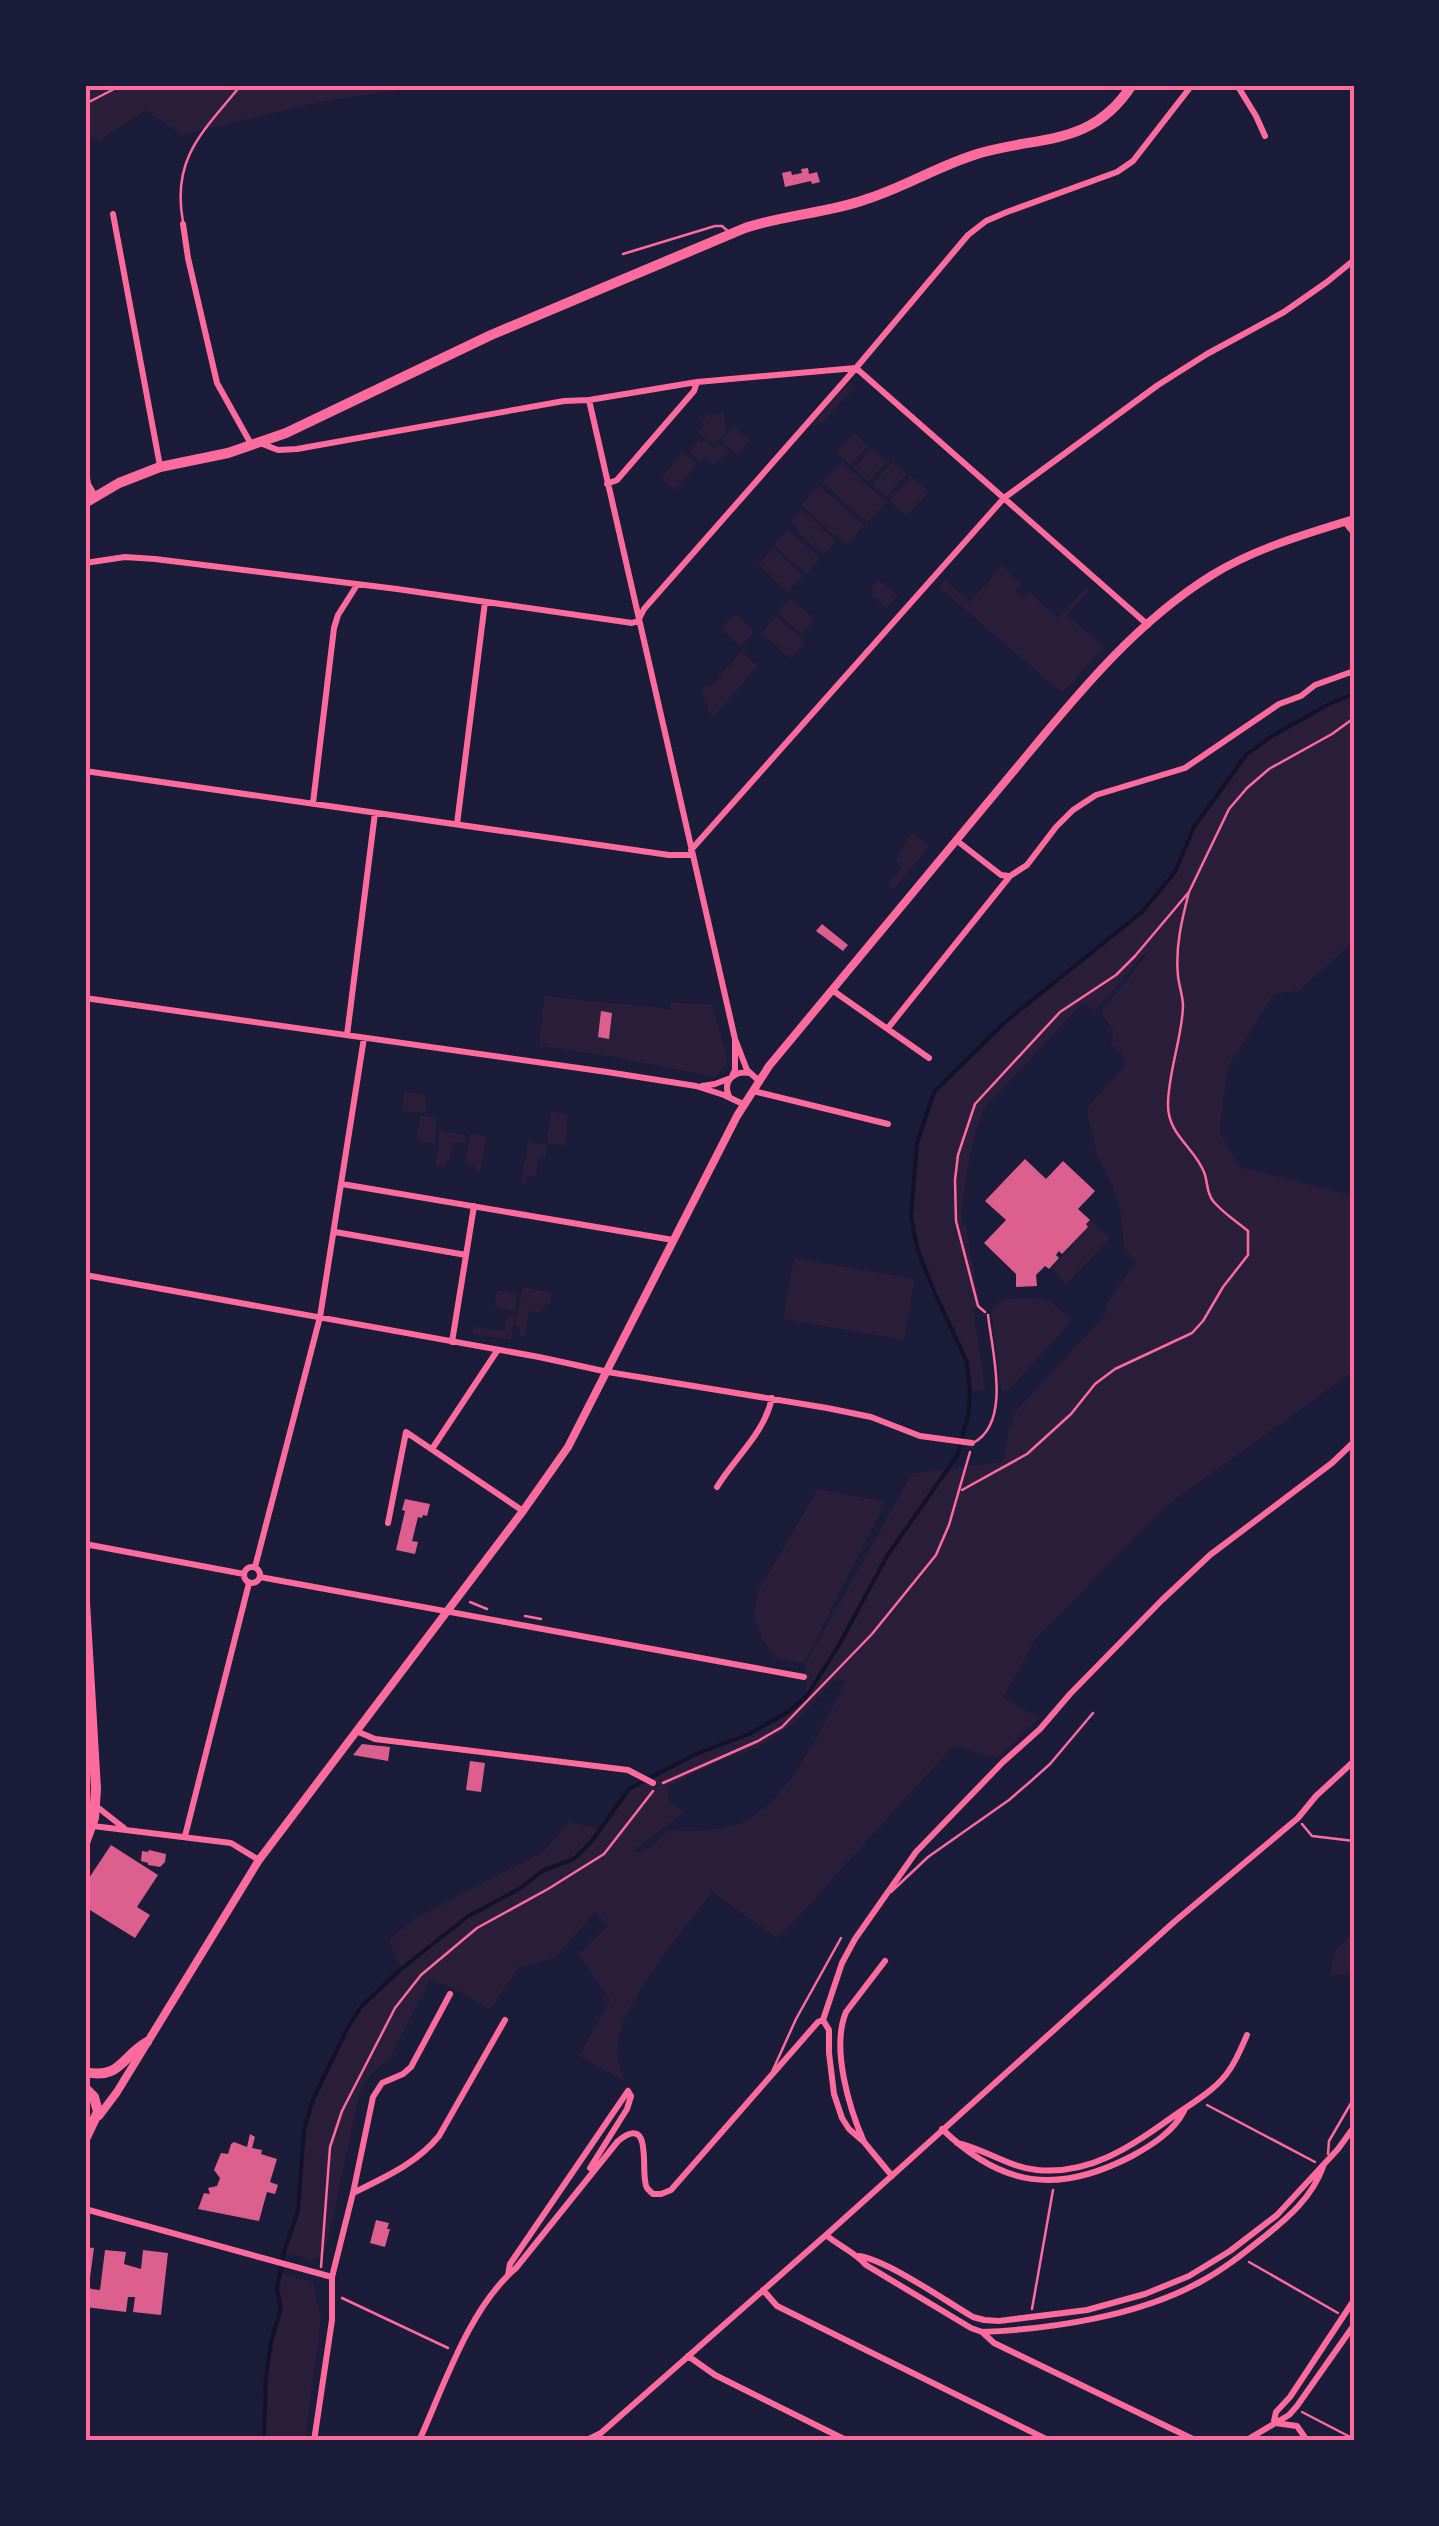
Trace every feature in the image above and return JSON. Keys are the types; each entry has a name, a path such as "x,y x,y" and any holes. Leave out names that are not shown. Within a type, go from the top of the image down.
{"main road":[{"path":"89,493 160,468 256,444 310,423 491,336 730,233 780,217 862,201 982,152 1080,130 1110,112 1132,85"},
{"path":"85,1602 96,1806 85,1843"},
{"path":"85,2072 109,2074 147,2042"},
{"path":"85,2088 97,2102 98,2112 85,2139"}],"street":[{"path":"85,563 140,558 638,621 644,609 968,234 1007,212 1117,172 1133,161 1192,85"},
{"path":"1237,85 1265,136"},
{"path":"112,214 160,468"},
{"path":"183,224 217,382 256,444 278,450 297,449 564,401 697,382 856,368 1148,625"},
{"path":"85,772 669,855 692,852 1004,498 1158,385 1284,312 1354,260"},
{"path":"607,484 630,465 697,382"},
{"path":"588,400 736,1039 750,1073 758,1080"},
{"path":"85,464 89,493"},
{"path":"94,2125 260,1860 568,1447 758,1080 1072,702 1148,625 1196,585 1274,545 1349,520 1354,533"},
{"path":"313,802 334,628 357,585"},
{"path":"457,824 485,602"},
{"path":"888,1028 1010,876 1027,866 1074,810 1096,795 1185,768 1278,704 1354,671"},
{"path":"346,1036 375,814"},
{"path":"956,840 1000,875 1010,876"},
{"path":"832,990 929,1058"},
{"path":"85,998 542,1061 696,1086 743,1104"},
{"path":"255,1567 320,1317 364,1038"},
{"path":"730,1097 726,1087 735,1070 736,1039"},
{"path":"696,1086 750,1073"},
{"path":"751,1090 888,1124"},
{"path":"342,1184 674,1240"},
{"path":"452,1342 474,1206"},
{"path":"336,1232 466,1254"},
{"path":"85,1275 608,1372 772,1398 871,1417 920,1436 972,1443"},
{"path":"432,1449 497,1351"},
{"path":"716,1487 759,1430 772,1398"},
{"path":"388,1523 406,1432 524,1511"},
{"path":"419,2441 457,2352 481,2312 625,2135 642,2138 644,2184 653,2194 670,2190 771,2073 823,2020 842,1963 855,1939 916,1852 1162,1600 1210,1556 1354,1442"},
{"path":"85,1544 244,1574"},
{"path":"244,1574 255,1567"},
{"path":"244,1574 250,1583 257,1582 260,1577 255,1567"},
{"path":"260,1577 804,1678"},
{"path":"184,1836 250,1583"},
{"path":"356,1730 374,1739 628,1770 653,1783"},
{"path":"585,2441 602,2432 1174,1922 1298,1818 1354,1761"},
{"path":"96,1806 125,1829"},
{"path":"89,1822 236,1844 260,1860"},
{"path":"864,2142 850,2109 843,2072 842,2021 886,1961"},
{"path":"314,2441 332,2320 332,2278 373,2097 382,2083 411,2067 450,1994"},
{"path":"353,2193 426,2152 505,2020"},
{"path":"823,2020 829,2030 838,2106 849,2129 892,2176"},
{"path":"942,2129 956,2143 1022,2168 1074,2168 1093,2163 1136,2144 1222,2080 1248,2034"},
{"path":"508,2276 510,2264 628,2091 627,2109 575,2192"},
{"path":"826,2234 838,2245 880,2263 973,2317 999,2321 1087,2310 1156,2290 1230,2251 1277,2215 1354,2127"},
{"path":"982,2332 1095,2318 1142,2306 1200,2282 1239,2256 1300,2205 1317,2184 1325,2164"},
{"path":"85,2209 318,2270 332,2278"},
{"path":"858,2256 866,2265 982,2332 994,2343 1197,2441"},
{"path":"764,2290 777,2306 1050,2441"},
{"path":"1274,2422 1276,2412 1354,2300"},
{"path":"1245,2441 1297,2406 1354,2325"},
{"path":"688,2356 715,2375 848,2441"},
{"path":"1274,2422 1297,2426 1303,2441"},
{"path":"596,2441 602,2432"}],"lane":[{"path":"183,224 180,198 184,162 242,85"},
{"path":"623,254 715,226 730,233"},
{"path":"972,1443 990,1428 998,1405 988,1315"},
{"path":"886,1897 928,1856 1031,1781 1093,1713"},
{"path":"771,2073 796,2019 842,1938"},
{"path":"1325,2164 1329,2141 1354,2098"}],"path":[{"path":"85,104 122,85"},
{"path":"960,1491 1027,1454 1115,1368 1192,1332 1248,1255 1248,1232 1209,1196 1204,1170 1170,1121 1168,1106 1183,1001 1178,978 1180,929 1189,892 1229,809 1269,769 1354,718"},
{"path":"988,1315 978,1306 956,1221 958,1154 975,1104 1060,1012 1125,967 1189,892"},
{"path":"318,2270 330,2147 337,2123 395,2008 421,1975 477,1928 595,1861 658,1785 758,1741 794,1717 872,1634 930,1563 945,1535 972,1443"},
{"path":"1298,1818 1312,1836 1354,1841"},
{"path":"1197,2100 1325,2164"},
{"path":"1032,2311 1053,2189"},
{"path":"1239,2256 1344,2316"},
{"path":"332,2293 457,2352"},
{"path":"1297,2406 1306,2415 1354,2438"}],"shaded area":[{"path":"85,85 434,85 325,101 181,135 146,110 100,140 85,137"},
{"path":"853,382 854,388 822,423 810,427 844,388"},
{"path":"724,413 726,432 714,445 698,432 704,425 701,422 708,414"},
{"path":"734,426 750,441 737,455 721,440"},
{"path":"854,433 868,446 850,465 836,452"},
{"path":"705,440 713,447 709,452 719,443 728,451 714,465 705,456 700,462 689,452 698,441"},
{"path":"872,448 887,462 868,482 854,468"},
{"path":"683,452 697,464 675,490 661,478"},
{"path":"893,461 907,474 886,497 872,484"},
{"path":"842,462 886,502 867,523 823,482"},
{"path":"911,476 929,492 907,516 889,500"},
{"path":"819,485 864,526 846,546 801,505"},
{"path":"802,510 836,541 823,555 791,522"},
{"path":"788,530 820,558 807,574 774,545"},
{"path":"773,548 803,576 788,592 758,565"},
{"path":"1002,566 1021,584 1015,590 1023,598 1029,592 1058,618 1086,588 1089,591 1067,615 1104,647 1062,693 939,587 945,580 970,602"},
{"path":"878,579 898,596 887,608 873,597 871,587"},
{"path":"790,598 815,619 802,634 777,613"},
{"path":"735,614 754,632 740,647 721,629"},
{"path":"776,616 805,643 791,659 761,633"},
{"path":"741,651 758,666 714,716 708,711 701,688 712,685"},
{"path":"1354,694 1354,941 1300,990 1273,995 1228,1067 1219,1131 1240,1167 1354,1196 1354,1371 1166,1506 1036,1638 1003,1698 1040,1718 997,1758 953,1746 778,1939 712,1892 654,1968 628,2013 617,2051 625,2081 579,2056 610,2000 578,1954 608,1926 595,1912 555,1958 519,1967 490,2009 448,1986 429,1981 390,2058 371,2074 360,2092 325,2252 313,2261 285,2252 298,2211 304,2130 312,2102 361,2007 401,1969 389,1940 415,1918 543,1852 569,1822 600,1829 619,1799 638,1783 759,1727 806,1697 805,1665 912,1473 1003,1462 1012,1417 1104,1317 1107,1303 1136,1262 1124,1247 1121,1213 1097,1154 1086,1109 1125,1065 1122,1054 1111,1045 1113,1031 1101,1012 1147,951 1095,1011 1083,1003 986,1106 980,1120 968,1164 961,1225 966,1225 979,1305 973,1308 985,1390 970,1392 967,1362 933,1289 917,1247 911,1216 917,1143 934,1092 1005,1022 1142,912 1175,872 1194,827 1247,754 1331,703","holes":["836,1679 846,1681 791,1778 762,1810 728,1827 667,1830 651,1846 630,1853 685,1812 670,1803 667,1787 759,1747 795,1722"]},
{"path":"912,832 929,847 893,890 887,885 902,868 895,861"},
{"path":"544,996 670,1009 671,1002 713,1005 728,1063 716,1077 539,1046"},
{"path":"404,1092 427,1095 425,1113 402,1111"},
{"path":"551,1112 568,1114 565,1145 547,1143"},
{"path":"420,1116 437,1118 434,1143 417,1141"},
{"path":"440,1131 466,1135 465,1143 454,1142 445,1167 435,1166"},
{"path":"470,1133 486,1136 481,1172 475,1172 475,1166 465,1165"},
{"path":"528,1142 547,1145 545,1158 539,1158 536,1177 527,1176 525,1185 521,1184"},
{"path":"1090,1220 1110,1238 1066,1285 1052,1268"},
{"path":"794,1258 915,1279 904,1340 783,1319"},
{"path":"523,1287 552,1293 550,1305 545,1305 540,1313 530,1311 524,1337 519,1336 520,1327 515,1325"},
{"path":"497,1290 518,1294 515,1311 494,1307"},
{"path":"1006,1300 1050,1301 1072,1320 1009,1390 1001,1390 991,1309"},
{"path":"507,1316 515,1317 511,1340 472,1334 473,1327 505,1331"},
{"path":"818,1489 886,1502 804,1663 775,1658 754,1618 758,1591"},
{"path":"1354,1933 1354,1974 1330,1975 1335,1950"},
{"path":"280,2273 313,2282 321,2319 305,2441 264,2441 266,2378 281,2309 277,2289"}],"building":[{"path":"808,168 809,174 817,172 820,182 785,187 782,173 791,171 792,175"},
{"path":"822,924 848,945 843,951 816,931"},
{"path":"601,1011 612,1013 609,1039 598,1037"},
{"path":"1025,1159 1046,1179 1063,1161 1095,1191 1078,1209 1090,1220 1088,1227 1062,1254 1059,1251 1059,1258 1049,1269 1045,1266 1036,1275 1037,1286 1016,1287 1016,1274 984,1243 1006,1220 985,1201"},
{"path":"405,1499 430,1504 427,1516 418,1517 412,1541 418,1542 415,1554 396,1550"},
{"path":"362,1744 390,1747 388,1761 353,1755"},
{"path":"470,1761 485,1763 481,1792 466,1790"},
{"path":"111,1845 158,1875 137,1907 150,1915 135,1938 85,1907 85,1875 89,1878"},
{"path":"142,1851 166,1854 160,1867 141,1861"},
{"path":"250,2134 255,2137 252,2148 277,2159 270,2182 278,2185 275,2194 267,2192 259,2221 198,2209 204,2193 210,2194 208,2188 217,2186 220,2178 214,2170 221,2153 228,2154 234,2142 247,2147"},
{"path":"376,2220 389,2223 385,2247 370,2243"},
{"path":"85,2247 94,2248 89,2285 100,2290 105,2250 126,2252 124,2264 141,2269 143,2250 168,2253 161,2315 133,2312 135,2297 128,2297 126,2312 85,2307"}],"waterway":[{"path":"264,2441 266,2378 281,2309 277,2289 298,2211 304,2130 312,2102 347,2029 361,2007 401,1969 467,1917 519,1889 544,1870 576,1857 629,1789 694,1755 749,1734 806,1697 887,1556 957,1456 968,1416 967,1362 933,1289 917,1247 911,1216 917,1143 934,1092 1005,1022 1142,912 1175,872 1194,827 1247,754 1272,736 1354,694"}]}
